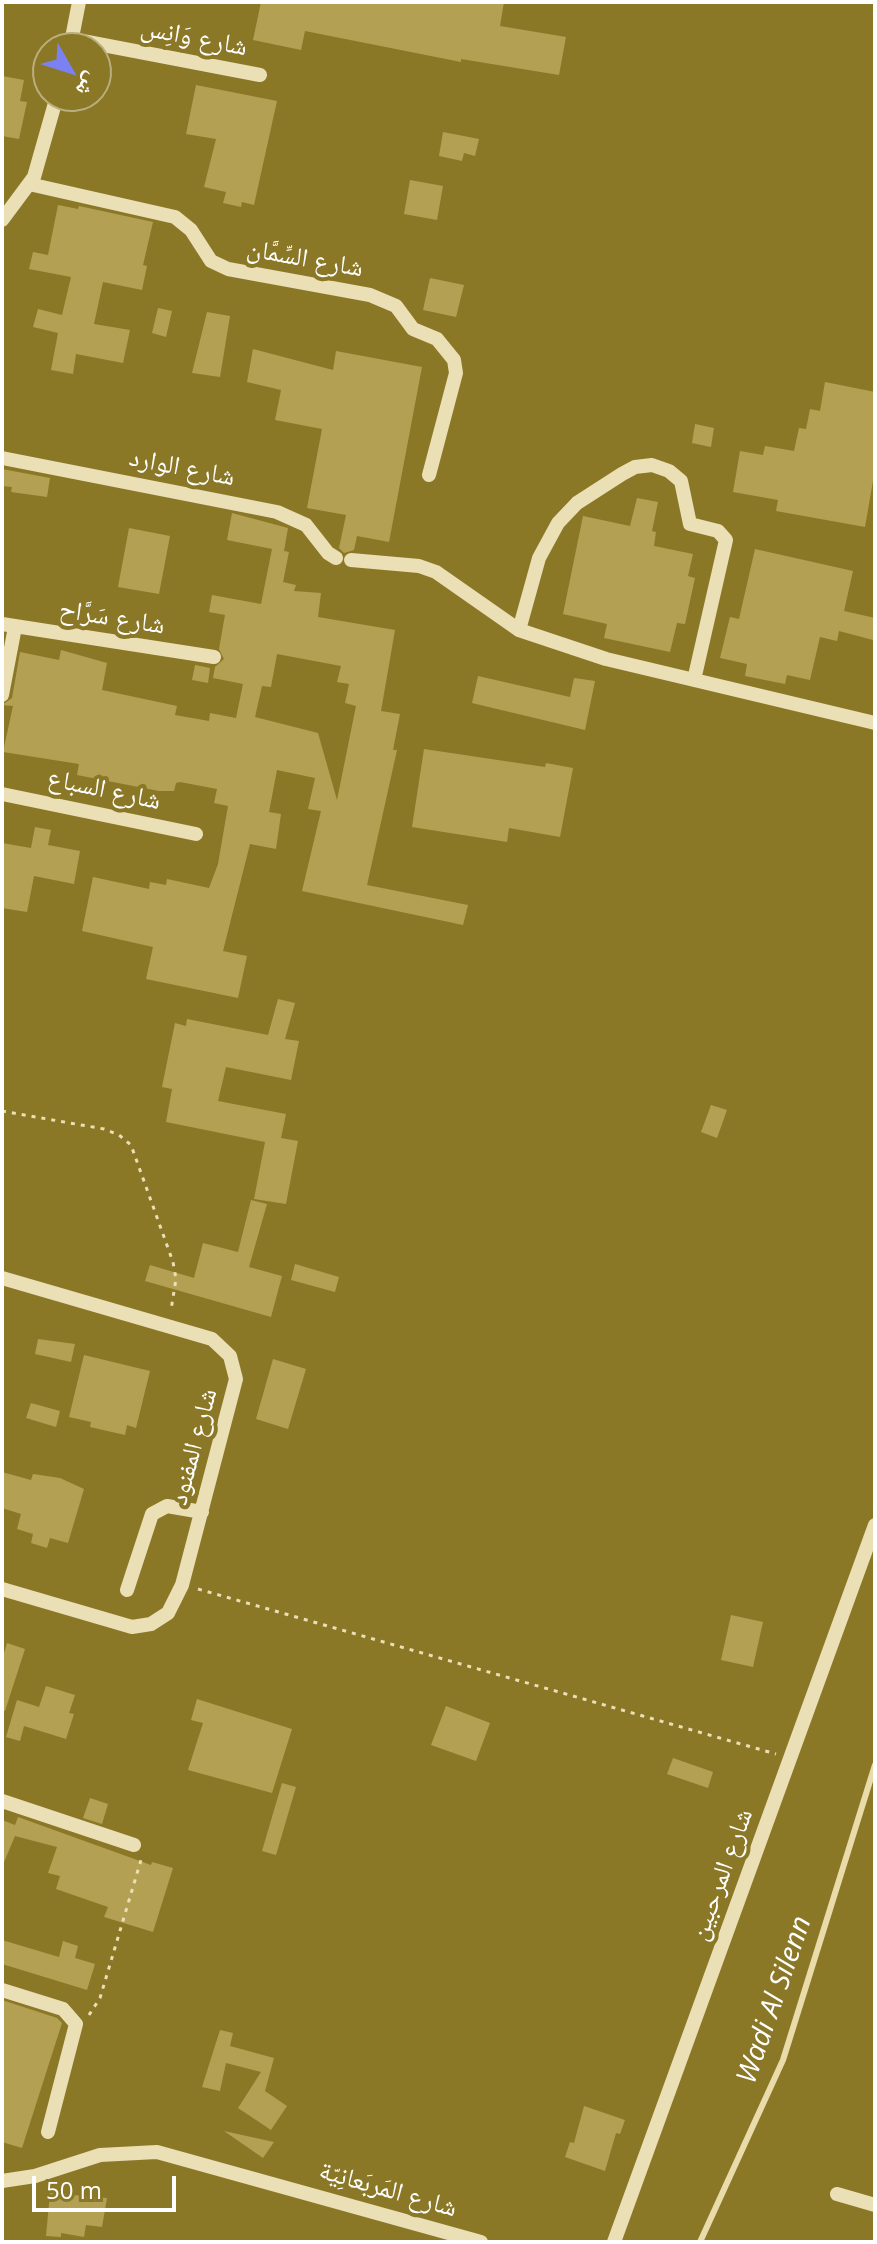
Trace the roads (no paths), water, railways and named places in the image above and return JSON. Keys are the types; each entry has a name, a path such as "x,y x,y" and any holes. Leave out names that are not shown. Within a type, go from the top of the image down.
{"street":[{"name":"شارع وَانِس","path":"73,32 79,2"},
{"name":"شارع وَانِس","path":"112,50 260,75"},
{"path":"2,220 39,166 53,112"},
{"name":"شارع السِّمَّان","path":"29,184 165,214 184,222 211,261 228,269 389,301 413,329 448,348 454,360 456,373 429,475"},
{"name":"شارع الوارد","path":"2,458 277,512 306,525 328,553 344,559 419,566 436,572 519,630"},
{"path":"694,680 726,540 718,531 690,524 681,481 669,471 652,465 635,467 577,503 558,523 539,558 519,630 606,659 694,680 875,723"},
{"path":"2,695 8,626"},
{"name":"شارع سَرَّاح","path":"8,626 214,657"},
{"name":"شارع السباع","path":"2,794 196,834"},
{"name":"شارع المفنود","path":"2,1278 212,1339 230,1356 234,1367 235,1392 182,1585 175,1605 161,1619 132,1627 2,1589"},
{"path":"127,1590 152,1514 167,1506 202,1512"},
{"name":"شارع المرحبين","path":"614,2242 875,1525"},
{"path":"2,1801 134,1845"},
{"path":"2,1990 63,2009 76,2024 48,2132"},
{"name":"شارع المَربَعانِيّة","path":"2,2181 35,2176 100,2155 157,2152 481,2242"},
{"path":"837,2194 875,2205"}],"waterway":[{"name":"Wadi Al Silenn","path":"700,2242 783,2060 875,1765"}]}
